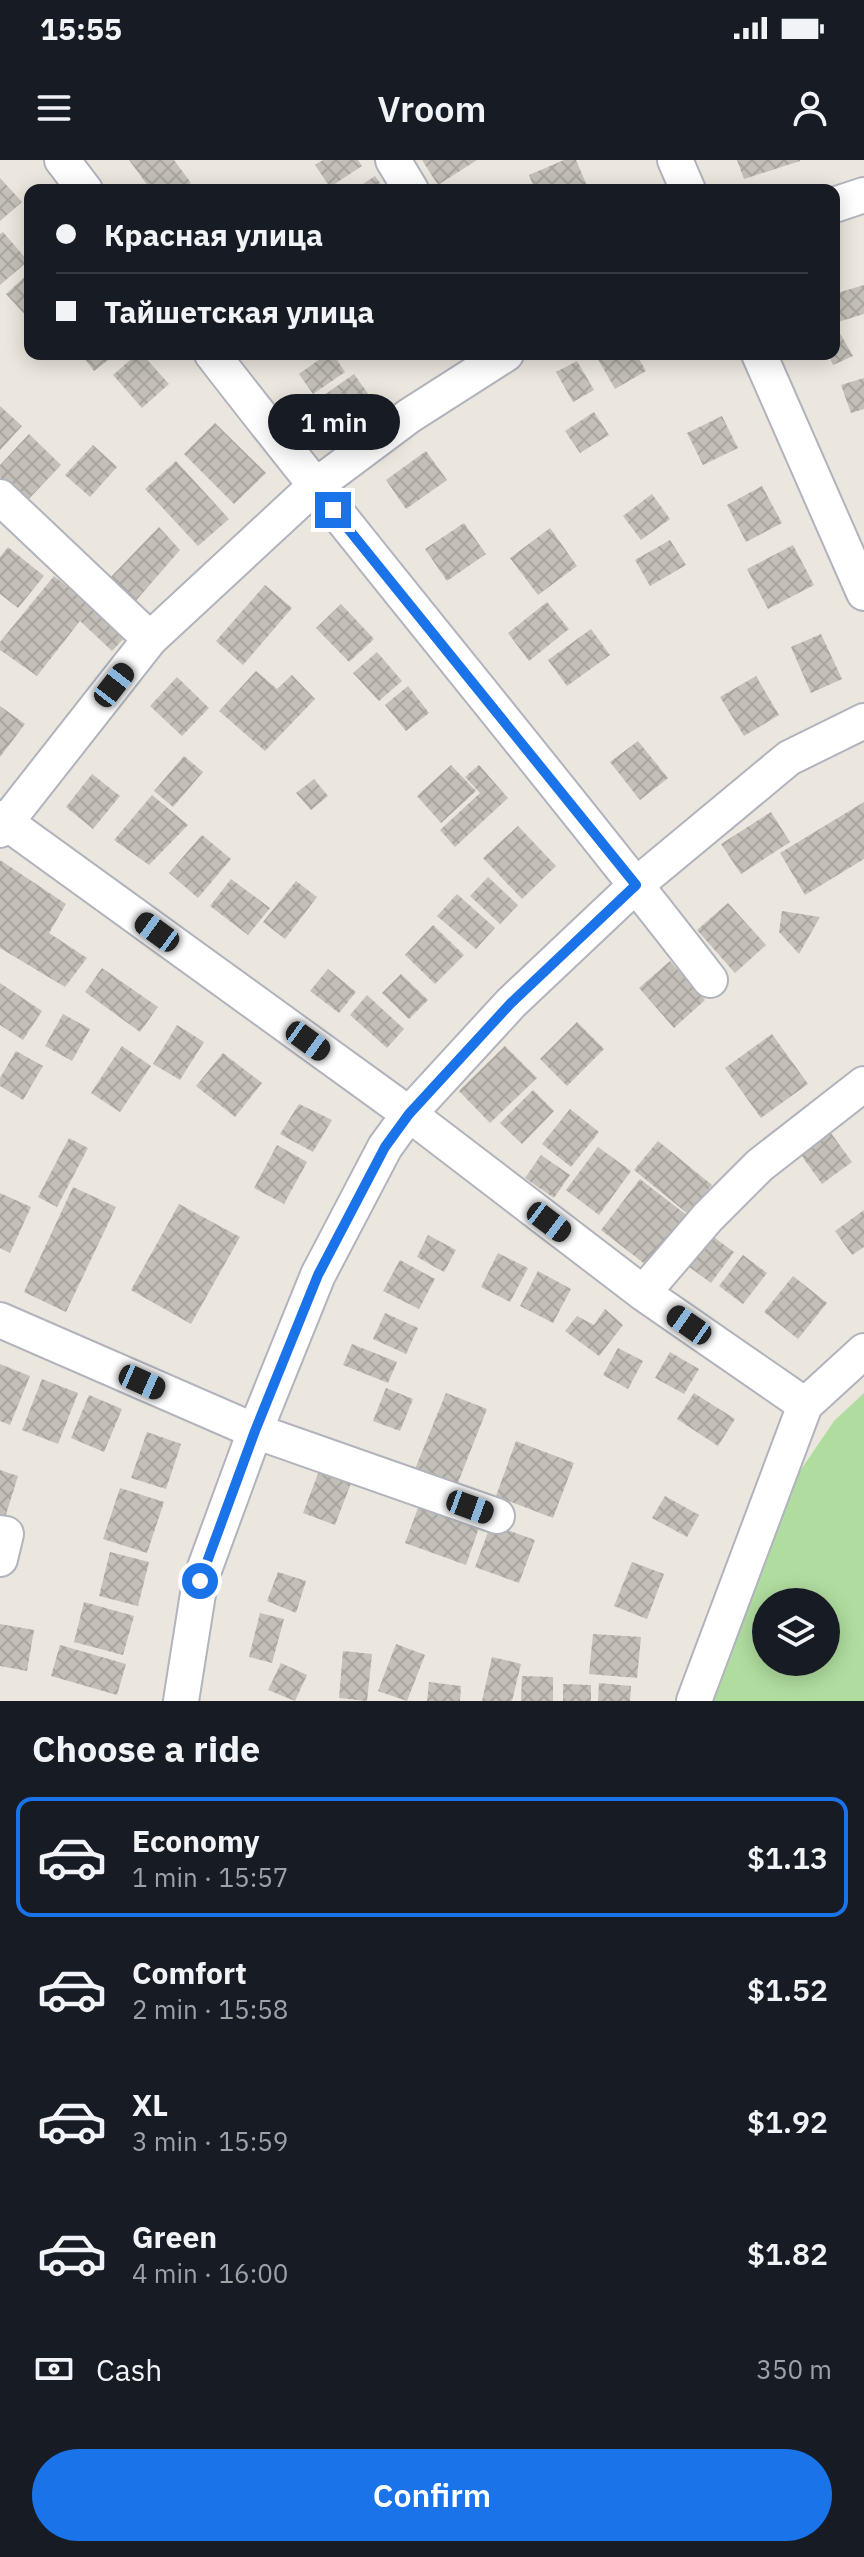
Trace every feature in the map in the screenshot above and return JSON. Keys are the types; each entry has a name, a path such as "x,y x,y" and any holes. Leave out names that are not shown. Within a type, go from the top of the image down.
{"street":[{"path":"62,160 80,184"},
{"path":"393,160 407,184"},
{"path":"675,160 685,184"},
{"path":"840,203 864,195"},
{"path":"217,360 314,487 710,980"},
{"path":"497,360 409,416 314,487 150,639 2,823 409,1114 643,1293 805,1405"},
{"path":"762,360 864,593"},
{"path":"0,497 150,639"},
{"path":"181,1701 200,1581 255,1431 318,1275 385,1147 409,1114 511,1003 636,885 789,758 864,721"},
{"path":"643,1293 708,1217 760,1165 864,1084"},
{"path":"0,1320 255,1431 497,1516"},
{"path":"694,1701 805,1405 864,1351"},
{"path":"0,1533 6,1534 0,1559"}],"green space":[{"path":"864,1393 864,1701 714,1701 752,1599 752,1676 840,1676 840,1588 756,1588 800,1471 834,1421"}],"building":[{"path":"129,160 174,160 191,183 190,184 147,184"},
{"path":"323,160 358,160 362,166 335,184 328,184 315,165"},
{"path":"422,160 477,160 440,184"},
{"path":"564,160 576,160 586,184 533,184 529,175"},
{"path":"737,160 800,160 800,161 744,179"},
{"path":"375,176 381,184 363,184"},
{"path":"0,178 22,202 0,221"},
{"path":"3,232 24,256 24,264 0,285 0,234"},
{"path":"24,278 24,314 6,294"},
{"path":"864,285 864,314 840,321 840,292"},
{"path":"840,333 853,356 833,365 831,360 840,360"},
{"path":"86,360 108,360 94,371"},
{"path":"130,360 147,360 169,384 142,408 113,375"},
{"path":"319,360 337,360 345,372 313,394 299,374"},
{"path":"598,360 640,360 646,371 615,389"},
{"path":"577,361 594,390 573,402 556,372"},
{"path":"354,374 369,395 328,424 313,403"},
{"path":"864,378 864,409 851,413 841,385"},
{"path":"0,406 22,426 0,450"},
{"path":"594,412 609,435 580,453 565,431"},
{"path":"722,416 738,448 703,465 687,433"},
{"path":"215,423 266,473 234,504 184,454"},
{"path":"29,434 61,465 26,502 0,477 0,465"},
{"path":"93,445 117,467 90,497 65,475"},
{"path":"426,451 447,480 406,509 386,480"},
{"path":"176,461 229,519 198,546 145,489"},
{"path":"762,486 782,523 746,542 727,505"},
{"path":"652,494 670,519 641,540 623,516"},
{"path":"464,523 486,554 447,581 425,549"},
{"path":"159,527 180,550 133,604 107,581"},
{"path":"550,528 577,566 538,595 510,558"},
{"path":"670,540 686,565 650,586 635,560"},
{"path":"793,545 814,585 768,609 747,569"},
{"path":"8,547 44,576 18,608 0,594 0,557"},
{"path":"54,576 127,635 112,651 80,621 37,676 0,650 0,642"},
{"path":"265,585 292,608 243,665 216,641"},
{"path":"547,602 569,629 529,661 508,633"},
{"path":"341,604 374,639 349,662 316,628"},
{"path":"591,629 610,655 567,686 548,660"},
{"path":"821,634 842,679 811,693 791,647"},
{"path":"377,652 402,681 379,701 353,673"},
{"path":"256,671 277,689 292,675 315,699 265,751 219,711"},
{"path":"756,676 779,715 744,736 720,697"},
{"path":"177,677 209,708 182,736 150,706"},
{"path":"408,686 429,713 406,731 385,705"},
{"path":"0,706 25,724 0,757"},
{"path":"638,741 668,778 640,800 610,762"},
{"path":"184,756 203,772 173,807 154,791"},
{"path":"451,765 476,791 441,823 417,796"},
{"path":"479,765 508,798 455,847 440,830 480,793 465,777"},
{"path":"92,774 120,796 93,829 66,807"},
{"path":"314,779 328,796 311,810 296,793"},
{"path":"152,795 188,825 149,865 114,840"},
{"path":"864,802 864,859 805,895 780,853"},
{"path":"771,812 790,842 741,874 721,844"},
{"path":"518,826 556,866 522,899 483,858"},
{"path":"202,835 231,859 198,898 169,873"},
{"path":"0,860 66,904 49,933 87,958 65,987 0,948"},
{"path":"488,877 518,905 500,924 470,896"},
{"path":"231,879 270,908 248,935 210,906"},
{"path":"296,881 317,897 285,939 263,922"},
{"path":"457,894 495,928 476,949 437,916"},
{"path":"728,903 766,945 735,973 697,930"},
{"path":"782,911 820,917 799,954 779,932"},
{"path":"433,925 464,955 435,984 405,955"},
{"path":"670,961 705,1000 674,1028 639,988"},
{"path":"102,968 158,1007 140,1032 85,992"},
{"path":"328,969 356,992 339,1013 310,991"},
{"path":"401,974 428,1000 409,1019 382,993"},
{"path":"0,983 42,1011 23,1040 0,1025"},
{"path":"367,995 404,1029 387,1048 350,1015"},
{"path":"63,1014 90,1029 72,1061 45,1046"},
{"path":"577,1022 604,1049 567,1086 540,1059"},
{"path":"177,1025 204,1042 180,1080 153,1064"},
{"path":"772,1034 808,1084 761,1118 725,1068"},
{"path":"122,1046 151,1066 120,1112 91,1093"},
{"path":"505,1046 537,1078 490,1123 459,1091"},
{"path":"16,1051 43,1066 23,1100 0,1086 0,1078"},
{"path":"223,1053 262,1083 235,1117 196,1086"},
{"path":"533,1090 554,1111 522,1144 500,1123"},
{"path":"299,1104 332,1120 313,1152 280,1134"},
{"path":"570,1109 599,1132 571,1167 542,1144"},
{"path":"828,1129 852,1162 822,1184 798,1151"},
{"path":"69,1138 88,1148 57,1207 38,1197"},
{"path":"658,1141 712,1185 688,1214 634,1170"},
{"path":"277,1145 307,1162 284,1204 254,1188"},
{"path":"598,1147 631,1171 599,1215 566,1190"},
{"path":"541,1155 570,1175 554,1198 525,1178"},
{"path":"640,1179 689,1217 650,1268 601,1230"},
{"path":"73,1187 116,1207 66,1312 24,1292"},
{"path":"0,1193 31,1207 10,1253 0,1248"},
{"path":"179,1204 240,1237 191,1324 131,1290"},
{"path":"864,1210 864,1247 852,1255 835,1231"},
{"path":"704,1230 734,1252 711,1283 681,1261"},
{"path":"428,1235 456,1250 444,1272 417,1257"},
{"path":"498,1253 528,1268 510,1302 481,1287"},
{"path":"743,1255 767,1273 743,1304 719,1286"},
{"path":"400,1260 435,1279 419,1309 383,1291"},
{"path":"538,1271 571,1289 553,1323 520,1306"},
{"path":"793,1276 827,1303 798,1339 764,1312"},
{"path":"605,1309 623,1325 599,1356 565,1331 577,1316 594,1325"},
{"path":"385,1313 418,1328 406,1354 373,1339"},
{"path":"352,1344 397,1362 388,1383 343,1365"},
{"path":"618,1348 643,1361 628,1389 603,1375"},
{"path":"670,1352 699,1369 684,1394 655,1378"},
{"path":"0,1364 30,1376 10,1425 0,1421"},
{"path":"42,1379 78,1393 58,1444 22,1430"},
{"path":"386,1388 413,1399 400,1431 373,1421"},
{"path":"446,1393 487,1409 457,1485 415,1469"},
{"path":"694,1393 735,1419 718,1446 677,1419"},
{"path":"89,1395 122,1409 104,1452 71,1438"},
{"path":"147,1432 181,1444 166,1489 131,1478"},
{"path":"516,1441 574,1463 553,1518 496,1496"},
{"path":"321,1466 353,1478 335,1525 303,1513"},
{"path":"0,1470 18,1476 4,1521 0,1520"},
{"path":"120,1488 164,1502 147,1553 103,1539"},
{"path":"665,1496 699,1515 687,1537 652,1518"},
{"path":"421,1500 481,1522 466,1565 405,1543"},
{"path":"491,1524 535,1540 519,1583 475,1567"},
{"path":"110,1552 149,1562 138,1606 99,1596"},
{"path":"632,1562 664,1574 647,1619 614,1606"},
{"path":"278,1572 306,1581 296,1613 267,1601"},
{"path":"84,1602 134,1616 123,1655 74,1642"},
{"path":"260,1613 284,1619 272,1663 249,1657"},
{"path":"0,1624 34,1630 27,1671 0,1666"},
{"path":"593,1634 641,1637 637,1678 589,1674"},
{"path":"396,1644 425,1655 407,1701 378,1691"},
{"path":"60,1645 126,1664 117,1695 51,1676"},
{"path":"343,1651 372,1654 367,1701 339,1698"},
{"path":"492,1657 521,1664 512,1701 482,1701"},
{"path":"281,1663 307,1675 295,1701 268,1690"},
{"path":"522,1676 553,1677 553,1701 521,1701"},
{"path":"429,1682 461,1686 460,1701 427,1701"},
{"path":"599,1683 631,1686 630,1701 598,1701"},
{"path":"563,1684 591,1685 591,1701 563,1701"}],"route":[{"path":"200,1581 255,1431 318,1275 385,1147 409,1114 511,1003 636,885 333,510"}]}
